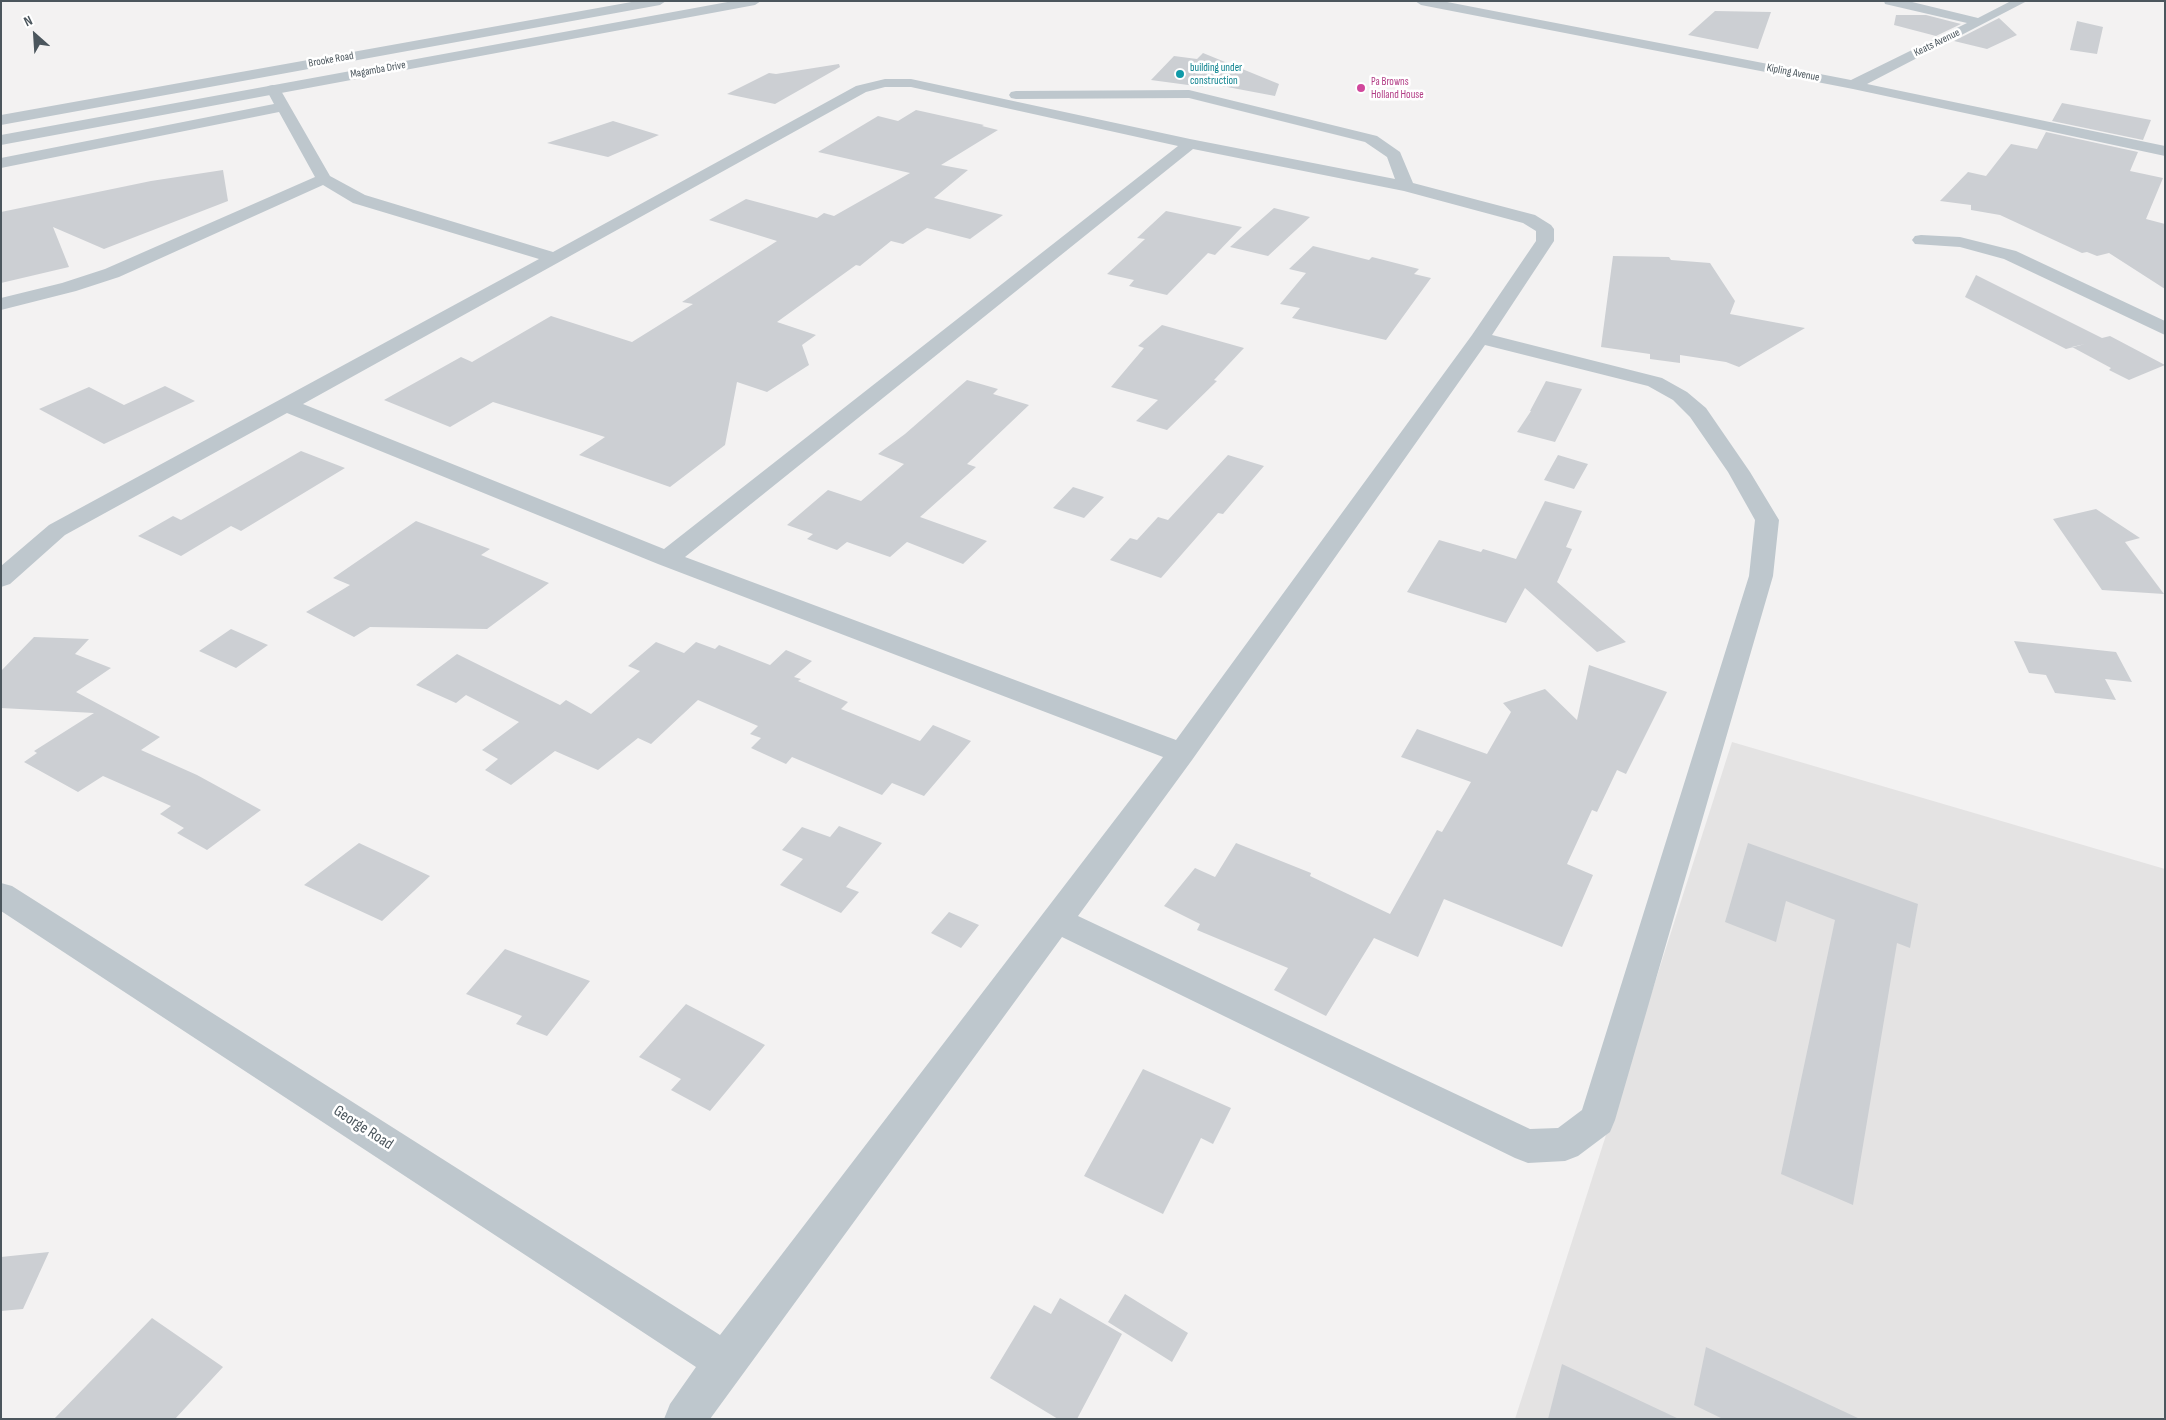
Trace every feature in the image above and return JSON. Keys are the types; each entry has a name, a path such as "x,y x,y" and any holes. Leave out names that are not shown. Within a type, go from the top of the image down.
{"street":[{"name":"Brooke Road","path":"1,120 626,4 660,1"},
{"name":"Magamba Drive","path":"1,140 277,98 755,1"},
{"name":"Kipling Avenue","path":"1421,1 1853,85 2165,151"},
{"path":"1890,1 1980,22"},
{"name":"Keats Avenue","path":"1853,85 2021,1"},
{"path":"626,4 654,20"},
{"path":"1,579 57,530 861,90 885,83 911,83 1190,144 1406,186 1529,219 1545,229 1545,240 1480,338 1182,753 725,1362 685,1419"},
{"path":"987,100 1020,95 1189,94 1371,139 1394,155 1406,186"},
{"path":"1,163 277,98 324,179 359,198 555,258"},
{"path":"667,559 1190,144"},
{"path":"1,304 112,274 324,179"},
{"path":"1921,240 1960,242 2010,255 2165,329"},
{"path":"1057,920 1528,1146 1565,1144 1597,1120 1761,576 1767,520 1739,472 1698,413 1680,396 1655,382 1480,338"},
{"path":"286,405 667,559 1182,753"},
{"name":"George Road","path":"1,895 725,1362"}],"shaded area":[{"path":"1732,742 2165,869 2165,1419 1515,1419"}],"building":[{"path":"1715,11 1771,12 1758,49 1688,35"},
{"path":"1896,15 1926,15 1961,24 1936,36 1894,25"},
{"path":"1999,18 2017,35 1987,49 1954,41"},
{"path":"2077,21 2103,27 2097,54 2070,50"},
{"path":"1203,53 1279,84 1275,96 1206,83 1203,87 1151,80 1174,56 1197,59"},
{"path":"839,64 840,67 775,104 727,94 769,73 776,74"},
{"path":"2062,103 2151,120 2143,140 2052,121"},
{"path":"916,110 984,125 982,126 998,130 941,165 968,170 934,198 1003,215 970,239 927,228 903,244 891,241 860,266 856,265 777,322 816,335 802,345 809,365 767,392 737,382 725,445 670,487 579,455 605,437 493,402 450,427 384,400 461,357 472,362 551,316 632,342 693,304 682,302 777,241 709,220 746,199 817,218 824,213 834,216 910,173 818,152 878,116 898,121"},
{"path":"613,121 659,135 608,157 547,143"},
{"path":"2046,132 2138,152 2130,171 2163,178 2146,219 2165,224 2165,289 2109,253 2097,256 2087,252 2082,253 2000,215 1971,210 1971,205 1940,201 1968,172 1986,176 2011,144 2037,149"},
{"path":"223,170 228,201 104,249 53,227 69,267 1,283 1,212 151,181"},
{"path":"1274,208 1310,217 1268,256 1230,247"},
{"path":"1166,211 1242,227 1215,255 1208,253 1167,295 1129,286 1134,280 1107,274 1145,239 1137,238"},
{"path":"1313,246 1369,260 1372,257 1419,269 1414,274 1431,278 1386,340 1292,318 1300,308 1280,304 1306,273 1289,269"},
{"path":"1613,256 1669,257 1671,260 1710,263 1735,301 1730,314 1805,328 1739,367 1726,362 1680,355 1680,363 1650,359 1650,354 1601,347"},
{"path":"1976,275 2102,338 2110,336 2165,365 2129,380 2109,370 2111,368 2073,347 2066,349 1965,297"},
{"path":"1162,325 1244,348 1214,380 1217,381 1167,430 1136,421 1158,400 1111,387 1144,348 1138,346"},
{"path":"967,380 998,389 993,394 1029,405 967,464 976,467 920,517 987,541 963,564 907,542 890,557 847,542 837,550 807,539 813,534 787,525 828,490 861,501 904,464 878,454 905,434"},
{"path":"1546,381 1582,389 1555,442 1517,432 1531,411"},
{"path":"165,386 195,401 104,444 39,409 89,387 124,405"},
{"path":"301,451 345,468 241,531 231,526 181,556 138,536 173,516 181,520"},
{"path":"1228,455 1264,466 1223,514 1218,513 1161,578 1110,560 1130,538 1137,540 1158,517 1168,520"},
{"path":"1558,455 1588,464 1574,489 1544,480"},
{"path":"1073,487 1104,497 1084,518 1053,508"},
{"path":"1545,501 1582,511 1566,547 1572,549 1557,582 1626,642 1597,652 1525,588 1506,623 1407,592 1439,540 1481,552 1483,549 1516,559"},
{"path":"2096,509 2140,538 2125,542 2164,594 2102,590 2053,519"},
{"path":"416,521 490,549 481,555 549,583 487,629 370,627 354,637 306,612 350,585 333,578"},
{"path":"231,629 268,645 236,668 199,651"},
{"path":"34,637 89,639 75,654 111,668 76,692 160,737 141,750 197,775 261,810 207,850 177,833 184,828 160,814 171,806 103,776 78,792 24,762 37,753 34,751 94,713 1,708 1,671"},
{"path":"2014,641 2116,652 2132,682 2105,679 2116,700 2055,693 2046,675 2029,673"},
{"path":"656,642 684,653 696,642 715,649 719,645 770,665 786,650 812,661 794,677 801,679 798,681 848,702 841,709 920,741 933,725 971,741 924,796 892,783 882,795 792,757 786,764 751,748 761,738 750,734 758,726 698,700 651,744 638,738 598,770 555,751 511,785 485,770 498,759 482,750 519,722 466,695 456,703 416,685 457,654 560,705 566,700 591,714 640,671 628,666"},
{"path":"1589,665 1667,692 1626,774 1617,770 1597,812 1592,810 1567,864 1593,875 1562,947 1444,899 1418,957 1374,938 1326,1016 1274,990 1288,968 1197,930 1200,924 1164,906 1195,868 1215,877 1236,843 1311,873 1310,876 1390,914 1437,830 1442,832 1471,782 1401,757 1417,729 1487,754 1511,712 1503,703 1545,689 1577,720"},
{"path":"839,826 882,843 846,887 859,892 841,913 780,885 803,859 782,850 802,827 830,837"},
{"path":"359,843 430,876 382,921 304,885"},
{"path":"1748,843 1918,904 1910,948 1897,943 1853,1205 1781,1174 1835,920 1786,901 1776,942 1725,922"},
{"path":"949,912 979,925 961,948 931,933"},
{"path":"505,949 590,981 547,1036 516,1024 522,1016 466,994"},
{"path":"686,1004 765,1045 710,1111 671,1090 681,1079 639,1057"},
{"path":"1143,1069 1231,1108 1213,1144 1201,1138 1163,1214 1084,1176"},
{"path":"49,1252 23,1309 1,1311 1,1257"},
{"path":"1125,1294 1188,1333 1172,1362 1108,1322"},
{"path":"1060,1298 1122,1334 1077,1419 1058,1419 990,1378 1034,1305 1051,1314"},
{"path":"152,1318 223,1367 175,1419 54,1419"},
{"path":"1706,1347 1860,1419 1723,1419 1694,1405"},
{"path":"1562,1364 1679,1419 1548,1419"}],"place":[{"name":"building under construction","path":"1180,74"},
{"name":"Pa Browns Holland House","path":"1361,88"}]}
